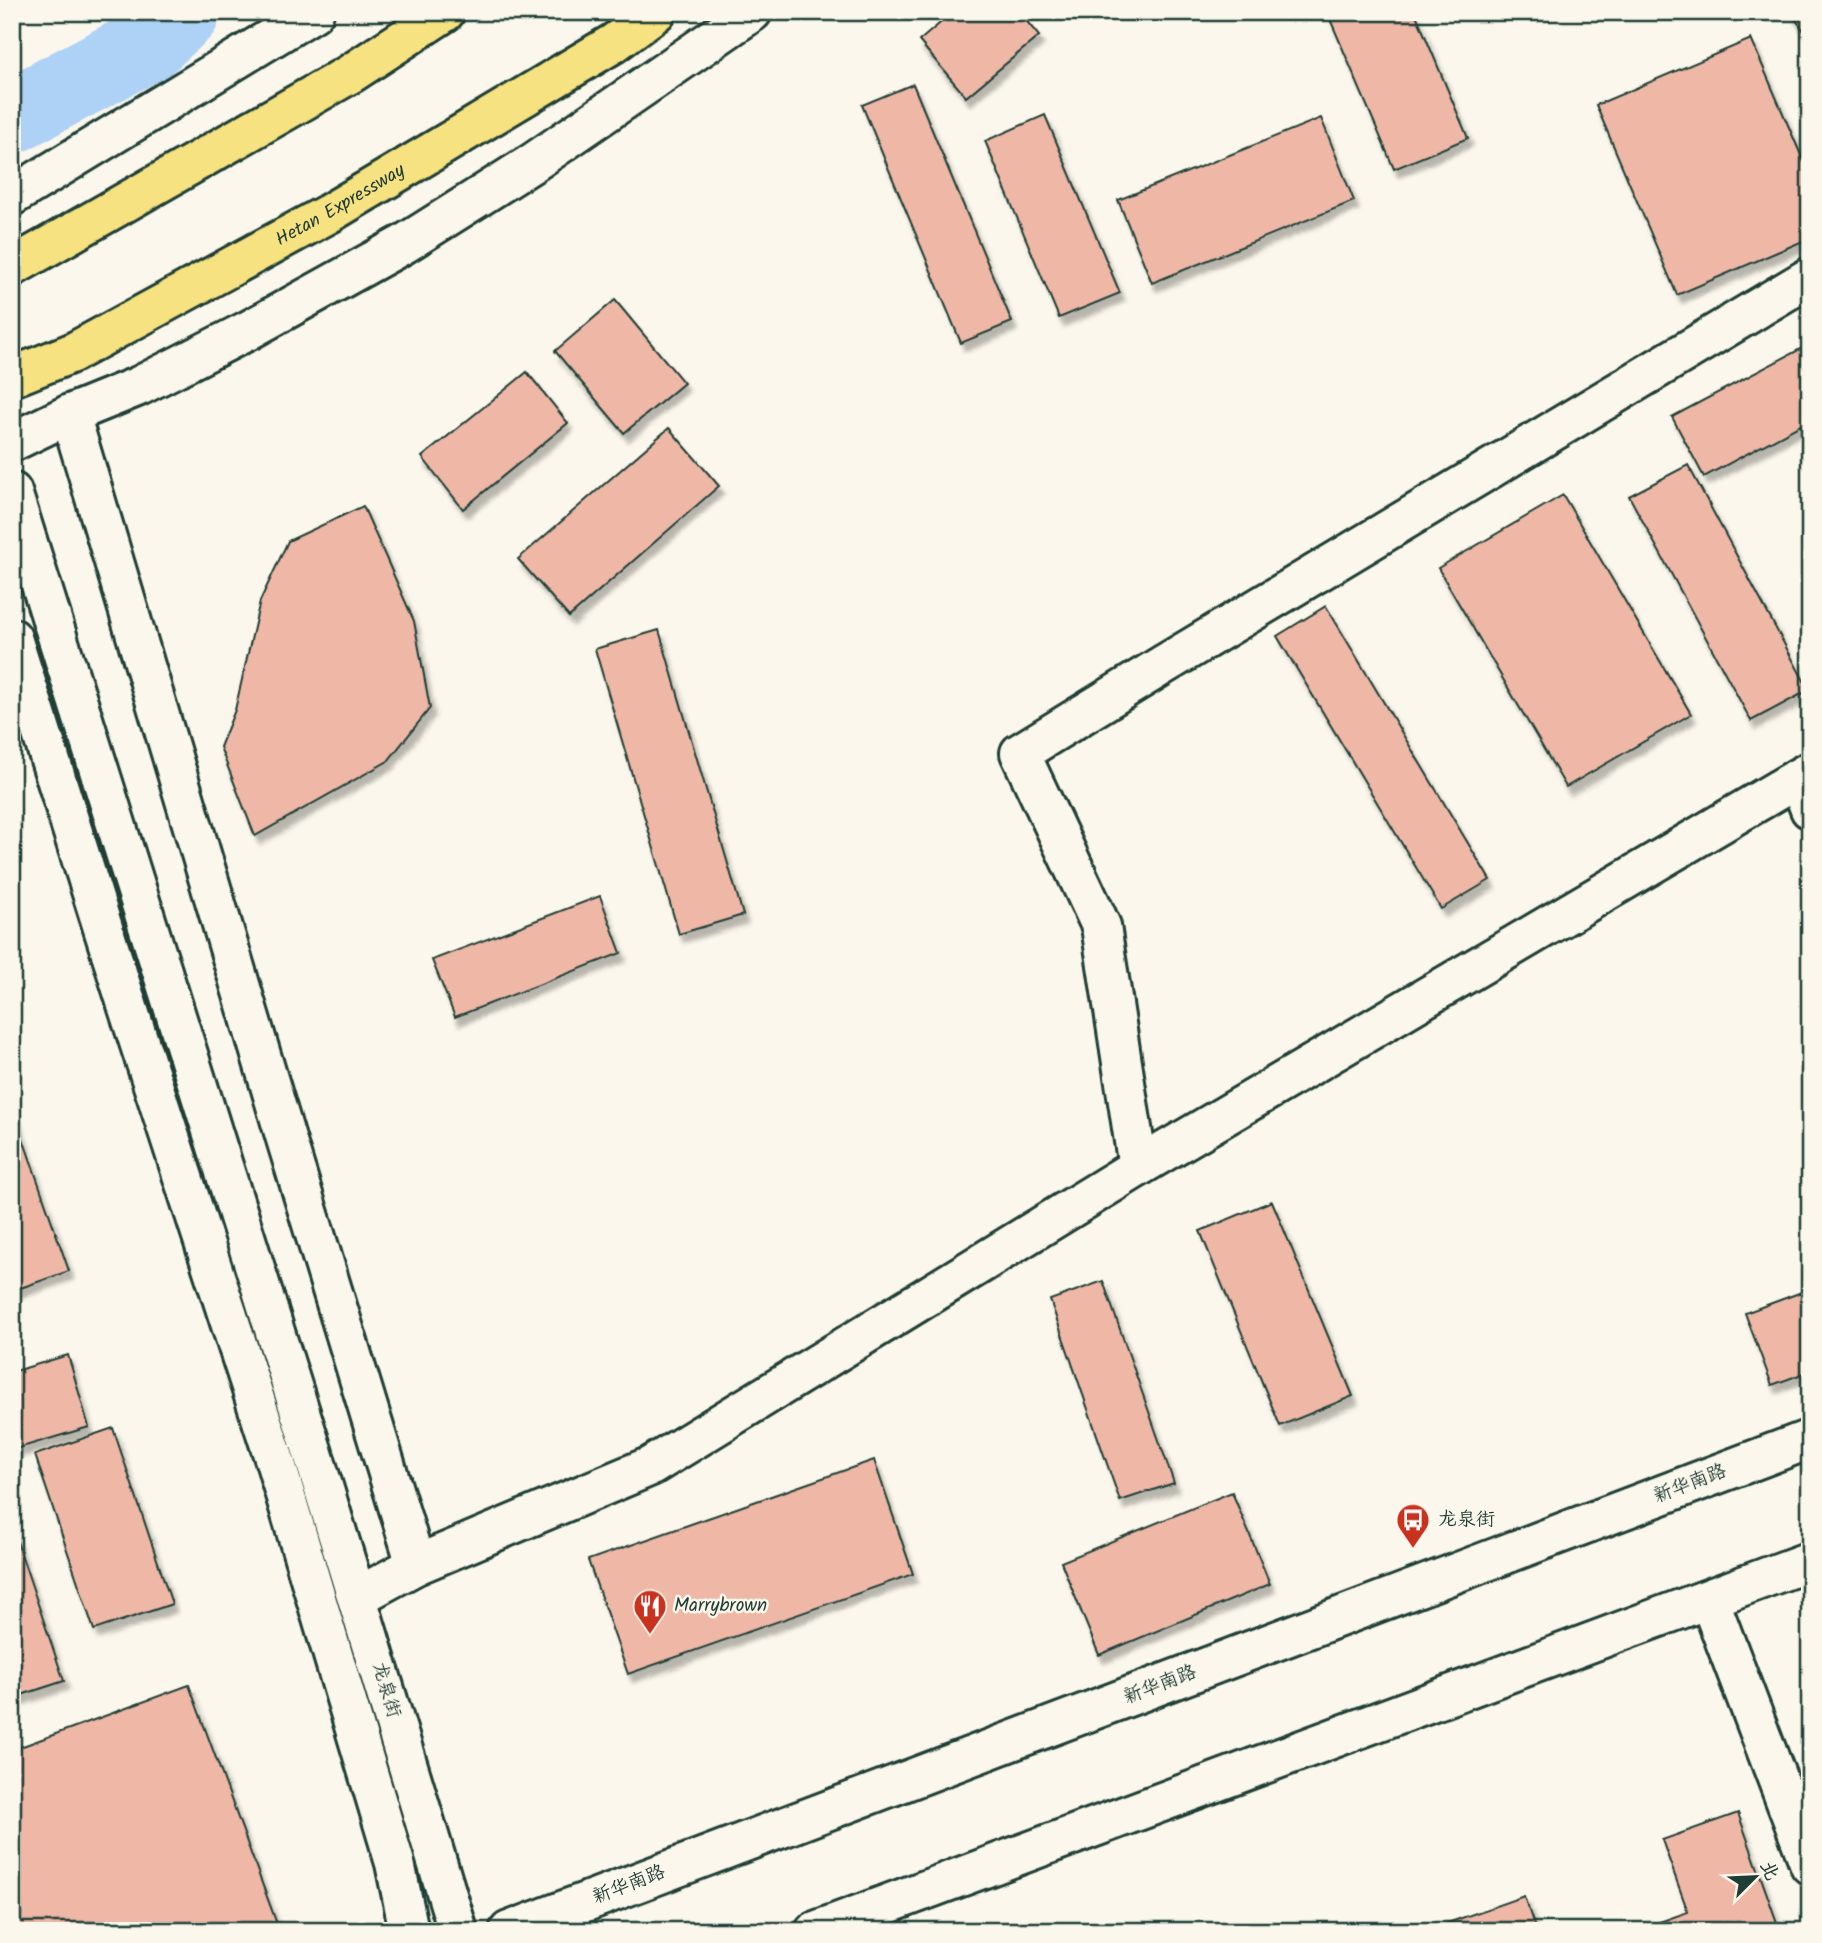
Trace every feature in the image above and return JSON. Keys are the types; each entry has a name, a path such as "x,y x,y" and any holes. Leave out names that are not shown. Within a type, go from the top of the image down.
{"highway":[{"path":"12,267 351,74 445,12"},
{"name":"Hetan Expressway","path":"12,377 72,353 328,214 614,43 656,12"}],"street":[{"path":"12,196 314,12"},
{"path":"12,442 152,380 404,244 534,162 752,12"},
{"path":"1138,1167 1101,926 1020,753 1810,277"},
{"path":"71,414 286,1139 416,1565"},
{"name":"龙泉街","path":"12,492 313,1450 458,1931"},
{"path":"12,638 133,1024 276,1464 395,1863 409,1931"},
{"path":"357,1597 416,1565 652,1466 1138,1167 1806,786"},
{"name":"新华南路","path":"509,1931 1810,1439"},
{"path":"815,1931 1810,1561"},
{"path":"1709,1599 1810,1865"}],"building":[{"path":"953,12 1019,12 1039,36 966,97 919,41"},
{"path":"1327,12 1415,12 1468,138 1394,169"},
{"path":"1790,12 1810,12 1810,39"},
{"path":"1751,39 1810,176 1810,238 1677,295 1596,105"},
{"path":"913,84 1012,322 961,343 862,105"},
{"path":"1045,115 1120,293 1059,318 985,141"},
{"path":"1321,118 1354,201 1152,283 1118,200"},
{"path":"615,300 684,383 624,433 555,351"},
{"path":"1806,346 1810,352 1810,420 1704,477 1672,417"},
{"path":"527,372 568,423 463,509 422,457"},
{"path":"669,428 719,486 569,617 518,559"},
{"path":"1688,465 1809,690 1751,721 1629,496"},
{"path":"1563,495 1691,714 1566,787 1438,568"},
{"path":"363,506 414,621 430,708 388,761 255,836 220,747 235,710 260,601 288,541"},
{"path":"1326,606 1490,880 1441,909 1277,636"},
{"path":"659,630 743,915 679,934 595,649"},
{"path":"600,896 621,953 455,1017 432,960"},
{"path":"12,1107 69,1271 12,1291"},
{"path":"1272,1201 1353,1396 1280,1426 1200,1231"},
{"path":"1103,1281 1174,1483 1120,1501 1050,1300"},
{"path":"1810,1289 1810,1371 1772,1385 1745,1313"},
{"path":"68,1355 89,1427 12,1450 12,1372"},
{"path":"113,1428 172,1604 94,1630 35,1455"},
{"path":"874,1460 913,1574 628,1674 588,1560"},
{"path":"1232,1492 1270,1584 1099,1655 1061,1562"},
{"path":"12,1527 64,1681 12,1698"},
{"path":"189,1685 277,1924 260,1931 12,1931 12,1750"},
{"path":"1738,1813 1780,1931 1634,1931 1688,1912 1662,1840"},
{"path":"1524,1896 1536,1931 1425,1931"}],"waterway":[{"path":"12,116 148,44 183,12"}],"place":[{"name":"龙泉街","path":"1413,1550"},
{"name":"Marrybrown","path":"650,1636"}]}
